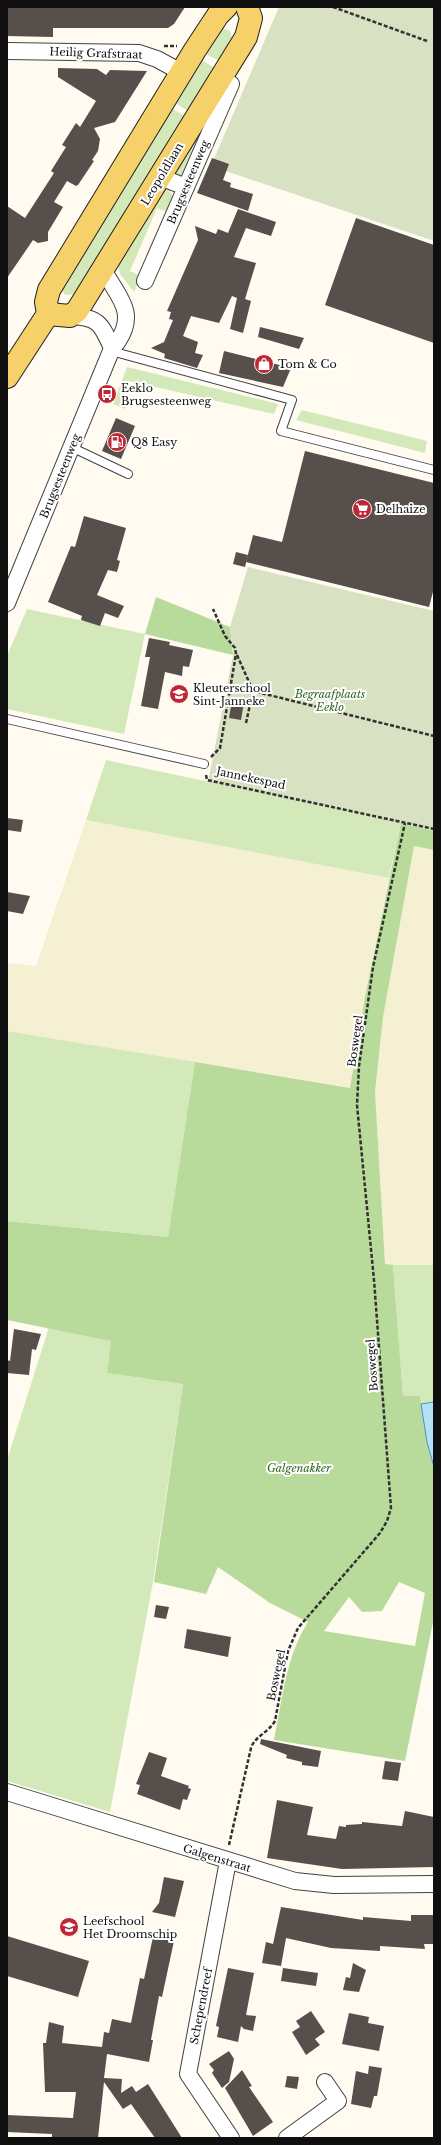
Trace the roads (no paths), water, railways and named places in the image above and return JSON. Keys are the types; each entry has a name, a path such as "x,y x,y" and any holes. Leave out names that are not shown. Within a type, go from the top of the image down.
{"main road":[{"path":"7,378 48,314 46,302 48,290 181,72 218,15 226,7"},
{"name":"Leopoldlaan","path":"70,316 78,311 246,37 251,18 249,8"},
{"path":"48,314 70,316"}],"street":[{"name":"Heilig Grafstraat","path":"7,51 139,53 157,59 181,72"},
{"name":"Brugsesteenweg","path":"145,281 231,84"},
{"path":"160,177 186,187"},
{"name":"Brugsesteenweg","path":"7,603 111,349 118,341 127,316 125,305 103,269"},
{"path":"70,316 89,316 103,328 111,349"},
{"name":"Galgenstraat","path":"7,1792 296,1881 334,1885 434,1884"},
{"name":"Schependreef","path":"228,1861 188,2074 231,2138"},
{"path":"287,2138 338,2101 325,2082"}],"lane":[{"path":"111,349 292,400 281,431 434,470"},
{"path":"71,447 128,474"},
{"name":"Jannekespad","path":"7,719 204,764"}],"water":[{"path":"434,1402 434,1467 427,1442 421,1404"}],"place":[{"name":"Tom & Co","path":"264,364"},
{"name":"Eeklo Brugsesteenweg","path":"107,394"},
{"name":"Q8 Easy","path":"117,442"},
{"name":"Delhaize","path":"362,509"},
{"name":"Kleuterschool Sint-Janneke","path":"179,694"},
{"name":"Leefschool Het Droomschip","path":"69,1927"}],"park label":[{"name":"Begraafplaats Eeklo","path":"330,700"},
{"name":"Galgenakker","path":"299,1468"}]}
